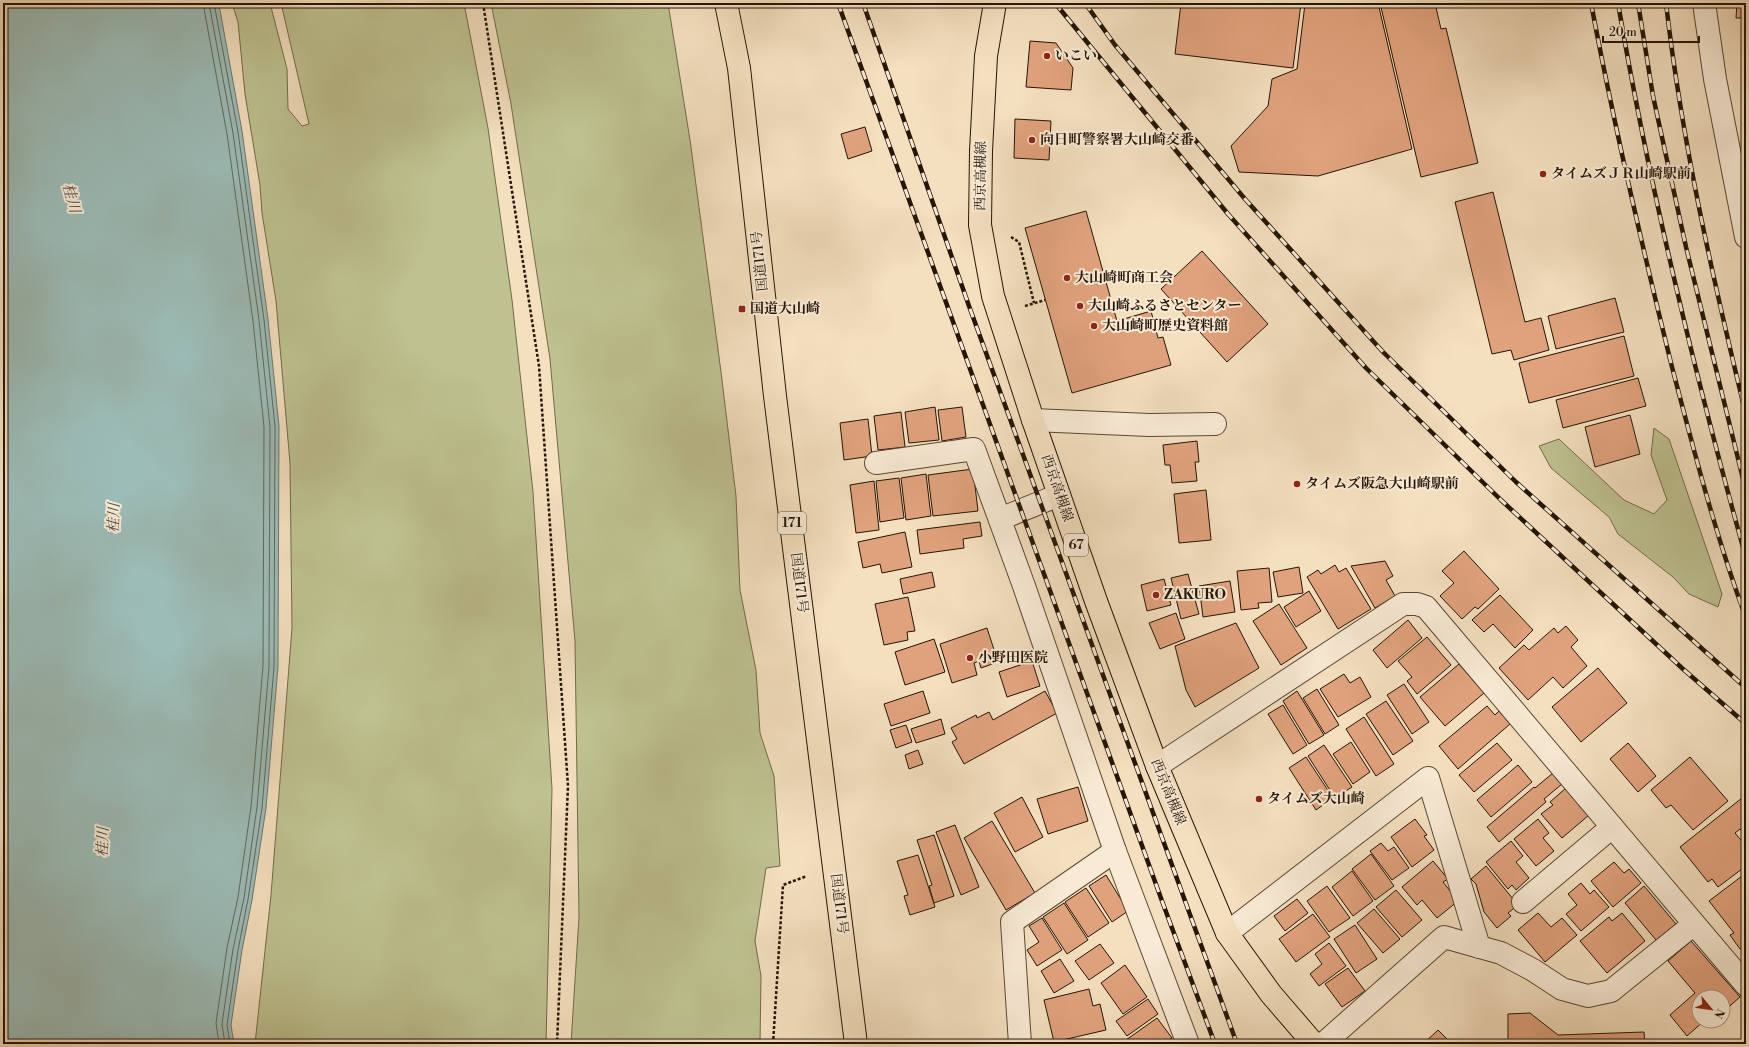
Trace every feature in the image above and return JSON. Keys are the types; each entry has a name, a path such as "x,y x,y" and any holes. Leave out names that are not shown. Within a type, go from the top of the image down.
{"main road":[{"name":"国道171号","path":"726,3 739,68 775,396 856,1044"},
{"name":"西京高槻線","path":"995,3 986,56 981,151 980,225 992,296 1059,495 1157,766 1227,933 1271,994 1314,1044"}],"street":[{"path":"1704,3 1715,79 1745,224"},
{"path":"1033,420 1149,424 1215,424"},
{"path":"876,463 974,449 1000,519 1115,851 1188,1044"},
{"path":"1000,519 1059,495"},
{"path":"1157,766 1403,604 1417,604 1426,607 1746,985"},
{"path":"1227,933 1428,778 1479,947"},
{"path":"1523,902 1612,827"},
{"path":"1020,1044 1012,922 1115,851"},
{"path":"1323,1044 1444,937 1507,957 1533,970 1562,990 1588,996 1611,991 1694,924"}],"path":[{"path":"483,3 539,374 568,786 557,1044"},
{"path":"1009,235 1019,242 1034,303"},
{"path":"1024,307 1045,300"},
{"path":"773,1044 783,885 834,867"}],"green space":[{"path":"232,3 270,3 287,69 288,109 302,126 309,124 281,3 464,3 488,128 512,300 533,492 552,789 546,1044 255,1044 271,895 292,628 290,463 276,301 262,213 260,185 245,94 238,22"},
{"path":"491,3 668,3 690,140 721,372 736,496 740,590 756,670 760,733 774,776 780,866 766,868 755,941 761,976 760,1044 571,1044 579,917 575,641 550,359 511,104"},
{"path":"1654,428 1669,439 1722,594 1718,607 1689,594 1673,577 1618,534 1609,517 1551,468 1539,446 1559,439 1624,500 1654,514 1667,500 1651,455"}],"water":[{"name":"桂川","path":"3,3 218,3 220,10 242,131 268,319 279,426 278,667 266,808 231,1025 234,1044 3,1044"}],"building":[{"path":"1181,3 1301,3 1293,68 1175,54"},
{"path":"1378,3 1412,149 1318,176 1239,172 1231,146 1268,106 1272,79 1297,69 1305,4"},
{"path":"1380,3 1435,3 1441,29 1446,28 1478,163 1421,177"},
{"path":"1737,3 1746,3 1746,18 1736,18"},
{"name":"いこい","path":"1030,41 1056,43 1073,68 1071,90 1026,87"},
{"name":"向日町警察署大山崎交番","path":"1015,119 1051,121 1049,160 1014,158"},
{"path":"865,127 872,151 848,159 841,134"},
{"path":"1493,192 1525,322 1541,318 1549,350 1514,360 1511,350 1492,354 1455,202"},
{"name":"大山崎ふるさとセンター","path":"1086,211 1117,321 1151,311 1158,338 1163,337 1171,365 1072,393 1025,228"},
{"path":"1202,251 1268,324 1227,362 1161,289"},
{"path":"1615,298 1624,332 1556,349 1548,316"},
{"path":"1624,336 1634,376 1529,403 1519,363"},
{"path":"1638,378 1646,406 1563,428 1556,400"},
{"path":"935,407 939,440 909,443 905,412"},
{"path":"962,407 966,437 942,441 938,410"},
{"path":"901,412 905,447 878,450 874,416"},
{"path":"1630,415 1640,454 1595,467 1585,427"},
{"path":"868,419 872,456 844,460 840,423"},
{"path":"1197,441 1199,462 1195,462 1197,481 1172,483 1170,465 1165,465 1163,445"},
{"path":"973,469 978,511 933,516 928,475"},
{"path":"926,474 931,516 906,520 901,478"},
{"path":"899,478 904,518 880,522 876,481"},
{"path":"874,481 879,530 856,533 850,485"},
{"path":"1206,490 1211,540 1179,543 1174,494"},
{"path":"980,522 982,536 963,539 964,548 920,554 917,530"},
{"path":"905,532 912,567 882,573 880,564 863,568 858,542"},
{"path":"1464,551 1499,589 1478,609 1475,607 1462,619 1440,596 1454,583 1442,571"},
{"path":"1385,561 1393,576 1386,580 1395,596 1375,608 1351,566"},
{"path":"1335,565 1339,572 1346,568 1371,609 1338,629 1307,577 1318,570 1321,574"},
{"path":"1299,567 1303,593 1278,597 1273,572"},
{"path":"1269,568 1272,602 1258,603 1259,608 1241,610 1237,571"},
{"path":"932,572 935,587 903,594 900,579"},
{"path":"1188,574 1199,614 1181,619 1171,578"},
{"name":"ZAKURO","path":"1164,579 1171,605 1147,611 1141,585"},
{"path":"1230,581 1235,612 1203,617 1199,586"},
{"path":"1309,591 1321,611 1296,627 1284,607"},
{"path":"1500,595 1533,630 1515,648 1493,624 1484,632 1472,620"},
{"path":"908,597 915,631 907,632 908,640 884,645 875,604"},
{"path":"1279,604 1307,648 1281,665 1253,621"},
{"path":"1176,613 1185,639 1160,649 1149,623"},
{"path":"1408,620 1422,638 1387,668 1373,650"},
{"path":"1236,623 1259,668 1195,707 1186,690 1175,646"},
{"path":"1566,626 1578,640 1571,647 1587,666 1563,688 1553,677 1528,700 1499,668 1524,645 1529,650 1554,628 1558,633"},
{"name":"小野田医院","path":"987,628 998,662 981,668 979,661 974,663 977,675 952,683 940,644"},
{"path":"1427,637 1451,665 1417,694 1407,681 1412,677 1398,661"},
{"path":"934,639 945,672 905,685 895,652"},
{"path":"1032,661 1040,686 1007,697 999,672"},
{"path":"1459,664 1484,693 1445,726 1420,697"},
{"path":"1598,668 1627,703 1581,742 1552,707"},
{"path":"1344,674 1350,683 1360,677 1371,697 1338,717 1320,689"},
{"path":"1404,684 1429,722 1412,734 1387,695"},
{"path":"1317,689 1339,725 1325,734 1303,698"},
{"path":"923,691 930,713 891,726 884,704"},
{"path":"1045,691 1057,713 964,764 952,742 957,739 951,728 976,715 977,718 989,712 993,720"},
{"path":"1297,691 1324,735 1309,744 1283,701"},
{"path":"1386,701 1413,741 1393,755 1366,714"},
{"path":"1283,705 1307,745 1293,754 1268,714"},
{"path":"1487,706 1495,715 1499,711 1510,724 1458,769 1439,746"},
{"path":"1364,717 1394,764 1376,776 1346,729"},
{"path":"941,719 945,734 916,743 911,729"},
{"path":"906,725 912,742 896,748 890,730"},
{"path":"1351,742 1370,772 1353,784 1333,754"},
{"path":"1497,743 1512,760 1474,792 1459,775"},
{"path":"1628,743 1656,776 1638,792 1610,759"},
{"path":"1324,745 1352,787 1335,798 1308,756"},
{"path":"918,750 923,764 909,769 905,755"},
{"path":"1306,757 1333,798 1316,810 1289,768"},
{"path":"1690,757 1728,801 1693,830 1671,805 1666,808 1651,790"},
{"path":"1518,765 1532,782 1491,817 1477,800"},
{"path":"1553,773 1562,784 1544,799 1546,802 1499,842 1487,827"},
{"path":"1078,787 1088,821 1048,834 1037,799"},
{"path":"1566,788 1589,815 1562,838 1541,814 1553,805 1550,802"},
{"path":"1022,797 1043,837 1015,852 994,813"},
{"path":"1742,798 1746,803 1746,837 1740,829 1735,833 1746,846 1746,866 1718,887 1712,879 1708,882 1680,847"},
{"path":"1415,819 1427,835 1424,836 1434,850 1412,867 1391,837"},
{"path":"1538,819 1549,833 1543,838 1554,851 1536,866 1514,839"},
{"path":"992,821 1035,893 1006,910 964,838"},
{"path":"955,825 979,887 961,895 936,832"},
{"path":"934,835 954,896 934,903 929,886 932,885 917,840"},
{"path":"1511,841 1523,856 1516,862 1529,878 1516,890 1512,885 1508,889 1486,862"},
{"path":"1381,843 1388,851 1394,847 1409,868 1392,880 1370,851"},
{"path":"1371,854 1394,886 1375,900 1352,869"},
{"path":"918,855 935,907 910,915 904,896 908,895 897,861"},
{"path":"1433,861 1448,879 1443,882 1458,901 1437,918 1422,900 1417,905 1402,887"},
{"path":"1614,862 1624,873 1629,869 1641,883 1613,907 1591,881"},
{"path":"1486,866 1518,905 1508,913 1511,916 1497,928 1484,912 1476,884 1471,879"},
{"path":"1352,871 1373,901 1353,916 1332,887"},
{"path":"1746,873 1746,945 1740,949 1730,935 1734,933 1709,901"},
{"path":"1106,875 1128,911 1112,922 1089,886"},
{"path":"1581,883 1590,894 1594,890 1609,907 1581,931 1566,914 1577,905 1568,894"},
{"path":"1327,886 1350,918 1329,932 1307,901"},
{"path":"1644,886 1676,924 1656,940 1625,903"},
{"path":"1086,888 1109,923 1088,937 1065,902"},
{"path":"1396,890 1422,920 1402,937 1376,907"},
{"path":"1297,899 1308,913 1285,931 1274,916"},
{"path":"1064,903 1088,940 1067,954 1043,917"},
{"path":"1374,909 1400,939 1383,953 1357,923"},
{"path":"1538,913 1551,927 1562,918 1577,935 1545,962 1518,930"},
{"path":"1622,913 1645,941 1607,973 1580,941 1609,917 1612,921"},
{"path":"1313,914 1330,937 1296,962 1279,939"},
{"path":"1042,918 1062,950 1037,966 1027,950 1039,942 1029,926"},
{"path":"1355,925 1377,959 1356,973 1334,939"},
{"path":"1691,941 1740,997 1731,1005 1731,989 1692,989 1668,961"},
{"path":"1329,943 1346,966 1319,986 1310,974 1322,964 1315,954"},
{"path":"1100,944 1114,963 1089,980 1075,961"},
{"path":"1060,959 1074,981 1054,993 1041,971"},
{"path":"1125,965 1147,997 1123,1014 1101,983"},
{"path":"1348,968 1365,991 1342,1007 1325,984"},
{"path":"1089,989 1093,1006 1100,1004 1106,1030 1054,1042 1044,1000"},
{"path":"1691,997 1691,1029 1695,1029 1687,1036 1670,1015"},
{"path":"1148,999 1158,1014 1127,1036 1116,1021"},
{"path":"1530,1013 1558,1035 1644,1032 1645,1044 1508,1044 1508,1014"},
{"path":"1157,1018 1172,1038 1164,1044 1129,1044 1126,1040"},
{"path":"1438,1030 1452,1044 1423,1044"}],"railway":[{"path":"838,3 1215,1044"},
{"path":"863,3 969,306 1237,1044"},
{"path":"1055,3 1228,214 1366,368 1501,500 1683,669 1746,724"},
{"path":"1085,3 1115,45 1245,199 1383,352 1516,482 1746,688"},
{"path":"1591,3 1629,185 1672,367 1715,525 1746,618"},
{"path":"1618,3 1644,143 1659,213 1709,421 1746,558"},
{"path":"1638,3 1653,96 1686,247 1746,491"},
{"path":"1666,3 1690,159 1710,262 1746,415"}],"place":[{"name":"いこい","path":"1047,56"},
{"name":"向日町警察署大山崎交番","path":"1032,140"},
{"name":"タイムズＪＲ山崎駅前","path":"1543,174"},
{"name":"大山崎町商工会","path":"1067,278"},
{"name":"大山崎ふるさとセンター","path":"1080,306"},
{"name":"国道大山崎","path":"742,309"},
{"name":"大山崎町歴史資料館","path":"1094,326"},
{"name":"タイムズ阪急大山崎駅前","path":"1297,484"},
{"name":"ZAKURO","path":"1156,595"},
{"name":"小野田医院","path":"970,658"},
{"name":"タイムズ大山崎","path":"1259,799"}]}
